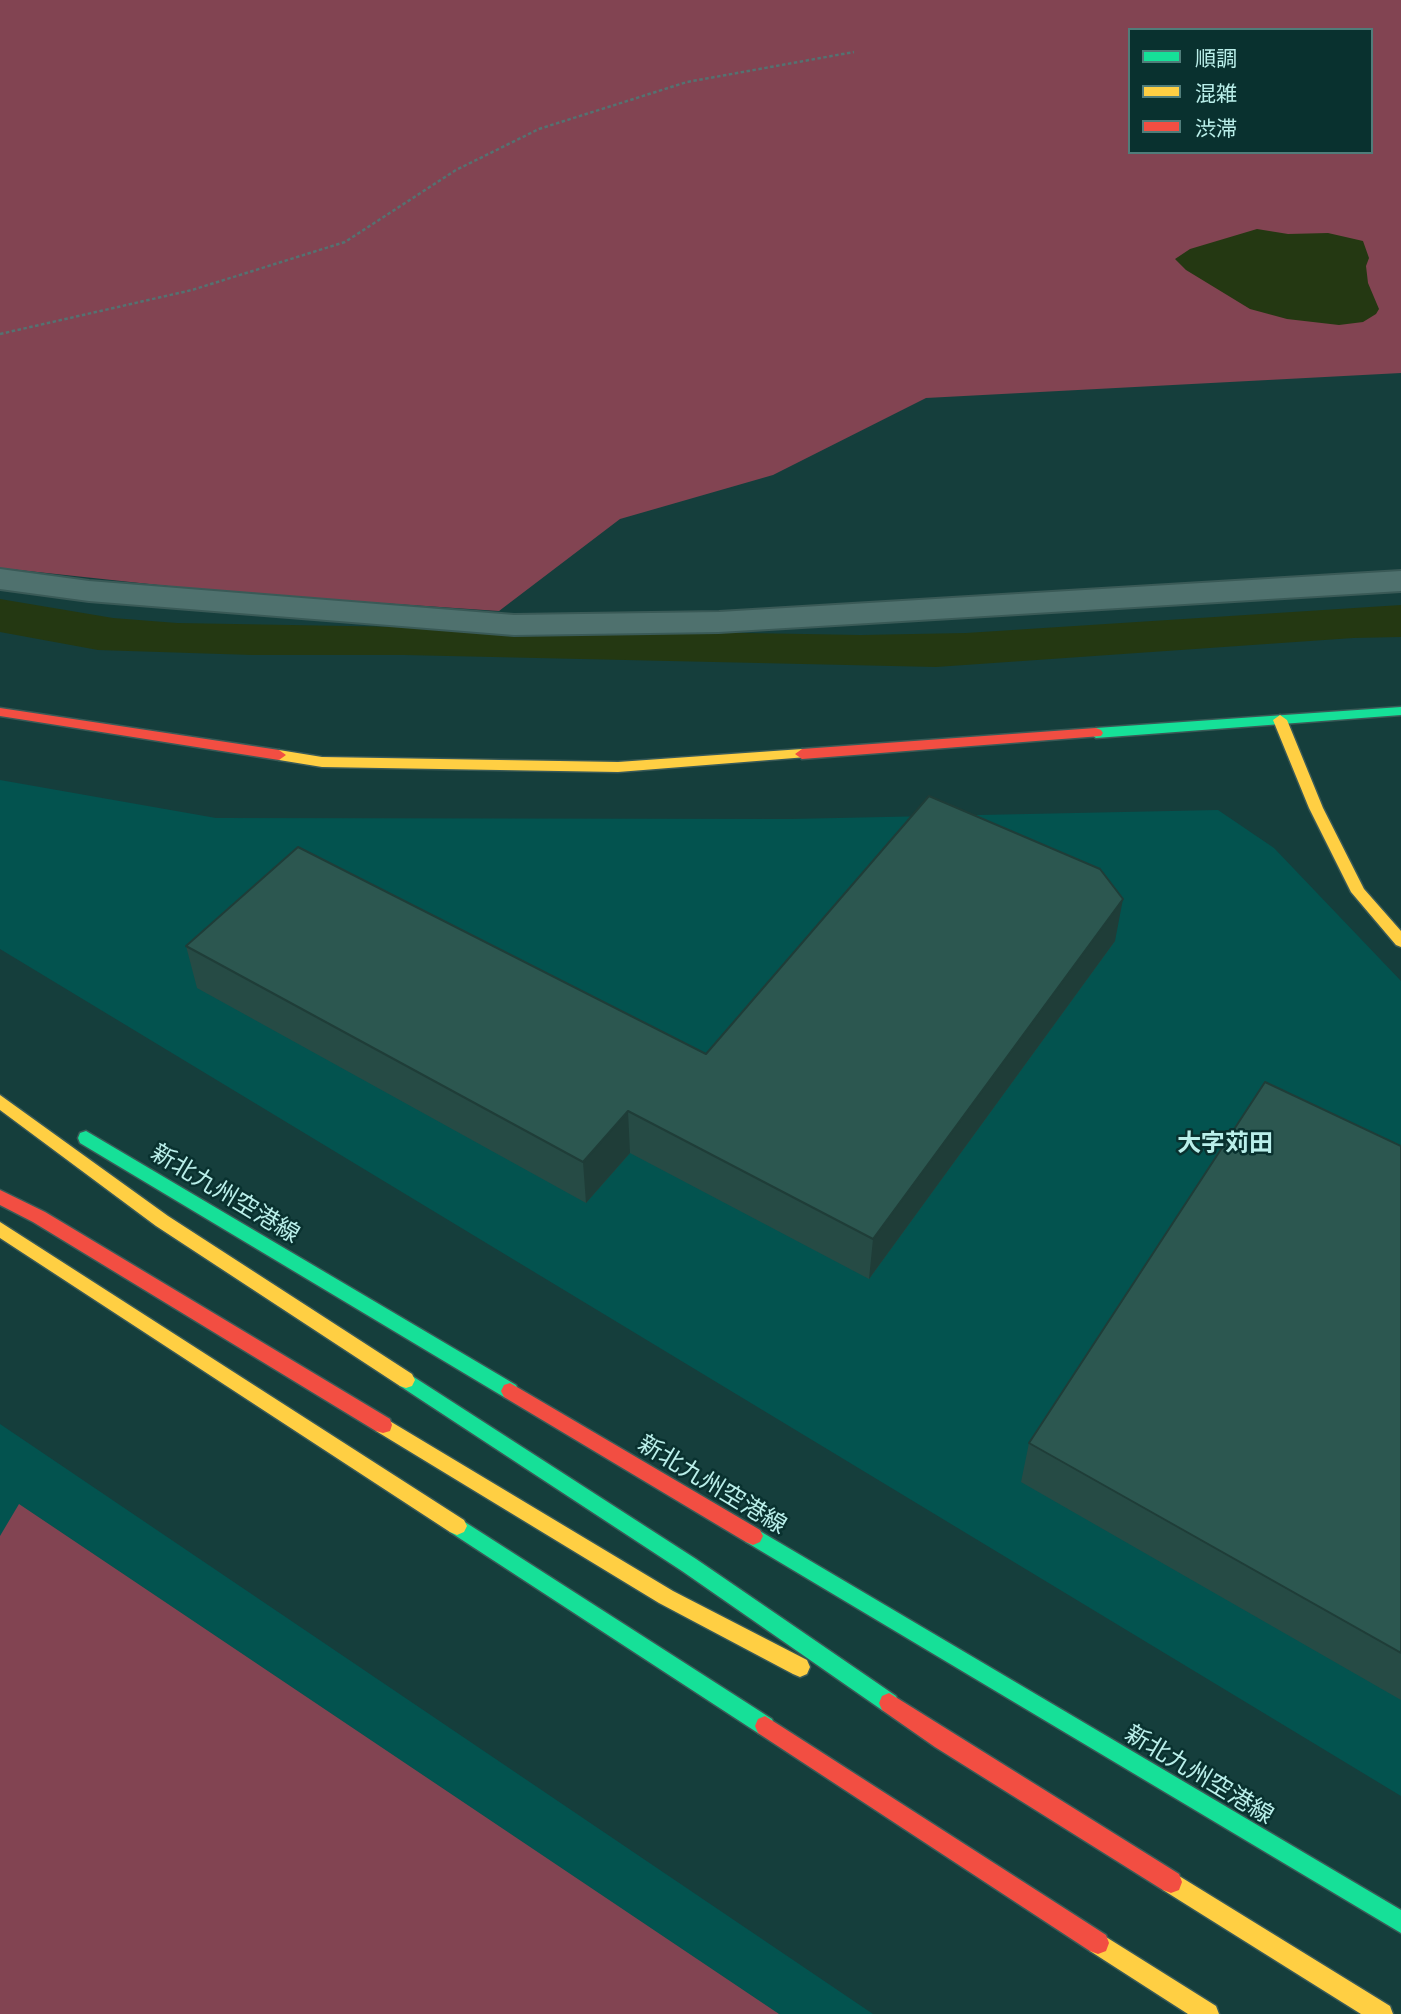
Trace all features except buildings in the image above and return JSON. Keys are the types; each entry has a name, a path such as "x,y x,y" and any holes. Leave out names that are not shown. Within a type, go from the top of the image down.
{"main road":[{"path":"0,712 321,762 618,767 1401,711"},
{"path":"1280,720 1316,808 1358,892 1401,942"},
{"path":"0,1087 48,1115"},
{"path":"0,1101 162,1221 689,1565 942,1740 1382,2014"},
{"name":"新北九州空港線","path":"72,1129 1401,1922"},
{"path":"0,1197 38,1217 666,1597 942,1740"},
{"path":"0,1229 1208,2014"}],"street":[{"path":"0,579 89,591 514,625 719,622 1401,581"}],"path":[{"path":"0,334 68,321 192,290 345,242 456,170 539,129 687,82 854,52"}],"shaded area":[{"path":"0,0 1401,0 1401,373 926,398 773,475 620,519 499,611 233,593 0,568"},
{"path":"1257,229 1288,234 1328,233 1363,241 1369,258 1366,266 1368,283 1379,309 1376,314 1363,322 1339,325 1287,319 1250,309 1186,270 1175,259 1190,249"},
{"path":"0,599 113,618 177,623 861,635 966,633 1401,605 1401,637 936,667 404,655 252,655 98,650 0,632"},
{"path":"0,780 216,818 790,819 1218,810 1274,848 1401,981 1401,1796 0,949"},
{"path":"0,1424 873,2014 0,2014"},
{"path":"19,1504 779,2014 0,2014 0,1536"}],"traffic: fast":[{"path":"1096,733 1401,711"},
{"path":"86,1138 510,1391"},
{"path":"406,1380 689,1565 889,1703"},
{"path":"457,1526 765,1726"},
{"path":"753,1536 1401,1922"}],"traffic: slow":[{"path":"1280,720 1316,808 1358,892 1401,941"},
{"path":"279,755 322,762 618,767 802,754"},
{"path":"0,1101 162,1221 406,1380"},
{"path":"0,1229 457,1526"},
{"path":"383,1425 666,1597 800,1667"},
{"path":"1171,1882 1382,2014"},
{"path":"1098,1943 1208,2014"}],"traffic: jam":[{"path":"0,712 279,755"},
{"path":"802,754 1096,733"},
{"path":"0,1197 39,1217 383,1425"},
{"path":"510,1391 753,1536"},
{"path":"889,1703 942,1740 1171,1882"},
{"path":"765,1726 1098,1943"}],"district":[{"name":"大字苅田","path":"1225,1144"}]}
